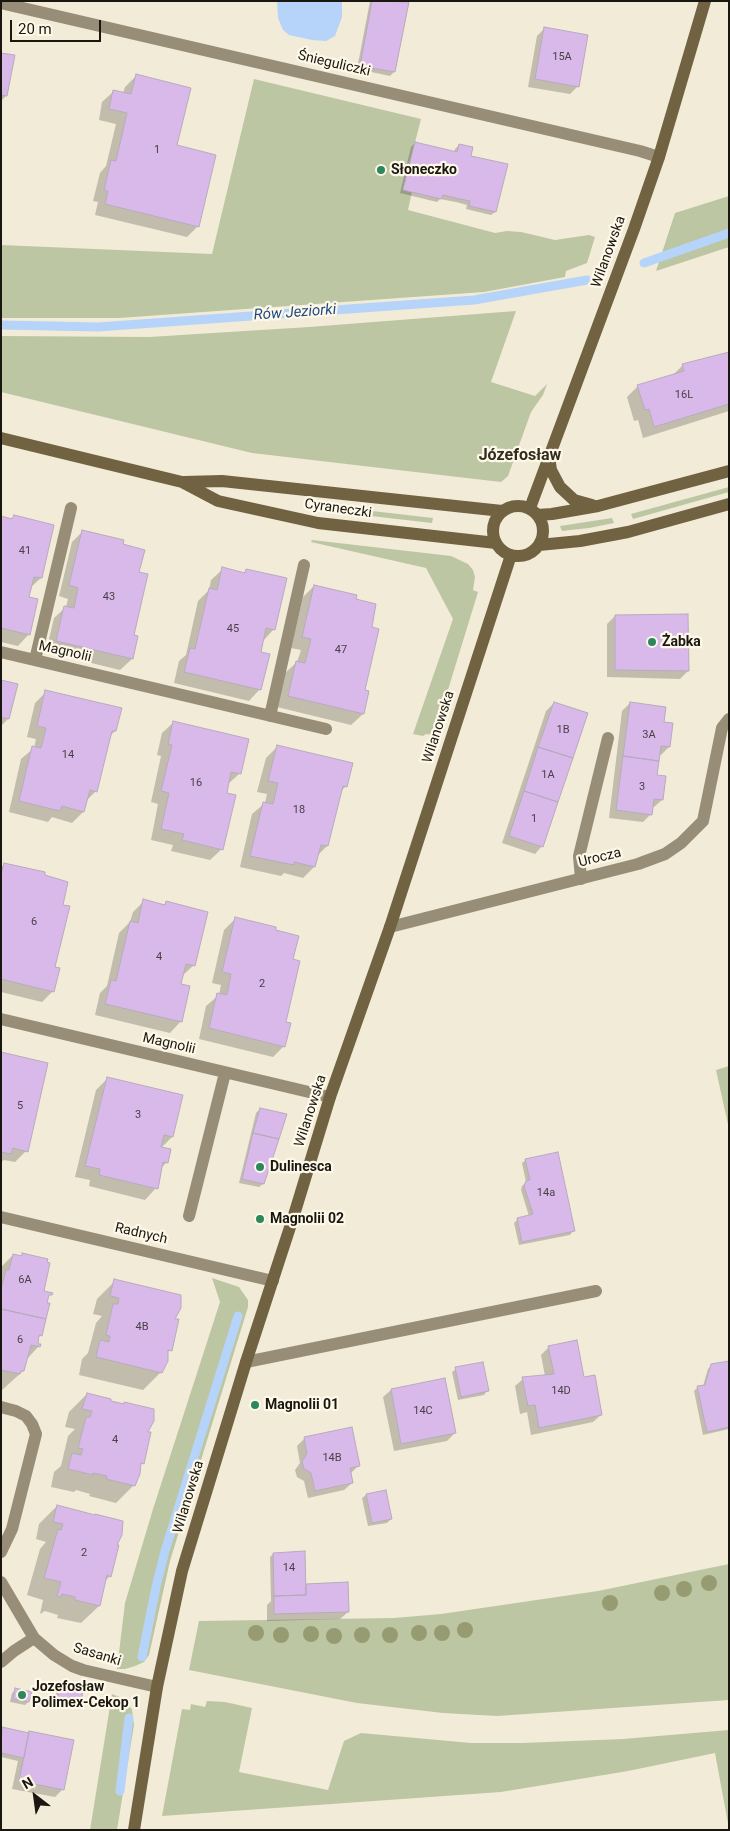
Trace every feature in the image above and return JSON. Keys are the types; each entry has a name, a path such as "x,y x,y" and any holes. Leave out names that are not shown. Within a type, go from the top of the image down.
{"street":[{"name":"Wilanowska","path":"534,512 549,457 634,230 659,157 706,1"},
{"name":"Śnieguliczki","path":"1,3 659,157"},
{"name":"Cyraneczki","path":"1,438 182,482 218,501 318,523 496,544"},
{"path":"549,457 553,476 564,492 580,502 598,506"},
{"path":"534,512 598,506 729,471"},
{"name":"Cyraneczki","path":"182,482 222,481 502,511"},
{"path":"539,546 543,531 542,522 534,512 521,506 511,506 502,511 494,524 493,533 496,544 503,550 520,556 528,554 539,546 628,532 729,504"},
{"path":"35,660 71,508"},
{"name":"Wilanowska","path":"134,1830 157,1687 182,1571 330,1097 390,927 511,554"},
{"path":"270,716 304,565"},
{"name":"Magnolii","path":"1,652 326,728"},
{"name":"Urocza","path":"390,927 638,864 665,854 681,843 703,821 722,728 729,719"},
{"path":"581,879 579,856 608,738"},
{"name":"Magnolii","path":"1,1020 330,1097"},
{"path":"189,1216 226,1073"},
{"name":"Radnych","path":"1,1217 273,1281"},
{"path":"246,1362 596,1291"},
{"path":"1,1407 26,1416 36,1434 12,1529 1,1552"},
{"name":"Sasanki","path":"1,1582 34,1638 54,1655 72,1666 157,1687"},
{"path":"1,1662 34,1638"}],"green space":[{"path":"254,79 421,119 403,189 412,192 408,210 495,233 507,231 521,232 555,240 589,235 595,237 587,263 566,271 565,277 484,292 119,318 1,318 1,245 212,254"},
{"path":"729,196 729,247 656,271 675,213"},
{"path":"516,311 491,382 535,396 547,384 543,395 531,412 508,476 501,482 252,453 1,392 1,336 149,337"},
{"path":"729,487 729,492 633,519 631,514"},
{"path":"346,508 433,518 432,523 345,513"},
{"path":"612,518 614,523 589,528 562,531 560,526"},
{"path":"312,540 451,556 468,564 473,570 475,577 473,590 478,592 433,735 413,734 453,619 426,568 311,542"},
{"path":"729,1066 729,1129 716,1070"},
{"path":"212,1278 239,1287 248,1300 248,1307 170,1561 149,1655 144,1662 135,1666 117,1669 125,1603 153,1509 220,1302"},
{"path":"729,1564 729,1700 497,1716 443,1713 357,1703 189,1670 199,1621 394,1618 441,1614 598,1591"},
{"path":"112,1694 122,1698 129,1705 132,1710 134,1725 117,1830 90,1830"},
{"path":"207,1701 225,1702 252,1708 239,1772 328,1790 344,1741 361,1733 471,1743 522,1743 623,1739 729,1730 729,1829 715,1753 628,1771 501,1792 162,1816 182,1709 190,1710 191,1704 205,1707"}],"water":[{"path":"277,1 342,1 342,17 335,36 326,41 289,35 283,30 278,18"}],"building":[{"path":"372,1 409,2 395,72 360,66"},
{"path":"544,27 588,35 579,87 535,79"},
{"path":"1,53 15,55 7,96 1,95"},
{"path":"136,74 191,88 177,145 216,155 199,227 105,204 108,191 104,190 111,160 116,161 127,113 109,109 113,90 131,94"},
{"path":"415,142 457,152 459,144 473,147 471,156 508,164 496,212 469,206 470,201 443,195 441,199 403,190"},
{"path":"729,352 729,404 654,427 649,409 645,410 637,385 684,371 682,364"},
{"path":"14,515 54,525 42,578 34,577 29,597 38,599 30,635 1,628 1,516 12,519"},
{"path":"82,530 124,540 123,544 145,550 139,572 148,574 134,635 138,636 133,659 56,641 64,606 74,608 78,588 69,585"},
{"path":"222,567 245,573 246,569 287,578 275,630 266,628 261,652 270,654 261,690 184,672 190,648 195,649 209,588 217,590"},
{"path":"314,585 357,595 356,599 376,604 372,627 379,629 365,690 369,691 364,714 288,696 296,661 305,663 311,639 302,637"},
{"name":"Żabka","path":"688,614 689,671 615,670 615,615"},
{"path":"1,680 18,684 9,719 1,717"},
{"path":"45,690 122,708 116,731 112,731 97,792 90,790 84,812 62,806 60,811 19,801 32,746 41,748 46,728 37,726"},
{"path":"554,702 588,713 573,758 538,747"},
{"path":"630,702 666,707 664,722 673,723 670,747 661,746 659,761 623,756"},
{"path":"173,721 249,739 241,774 231,772 227,793 236,795 223,850 182,840 184,834 161,829 169,793 161,791 172,745 168,744"},
{"path":"277,745 353,763 347,787 343,786 328,846 321,845 315,867 294,862 294,865 250,856 263,802 273,804 278,783 268,781"},
{"path":"538,747 573,758 558,802 524,791"},
{"path":"623,756 659,761 657,775 666,776 663,800 654,799 652,815 616,810"},
{"path":"524,791 558,802 543,847 509,836"},
{"path":"4,863 45,872 45,875 68,882 63,905 70,906 55,967 60,968 54,992 1,979 1,875"},
{"path":"143,899 165,905 166,901 208,912 195,966 186,964 181,984 190,986 182,1022 105,1004 111,980 116,981 130,921 138,923"},
{"path":"235,917 276,927 276,930 299,936 293,959 300,961 286,1022 291,1023 285,1047 209,1028 217,993 227,995 231,974 222,972"},
{"path":"1,1052 48,1063 28,1152 13,1148 11,1154 1,1152"},
{"path":"107,1077 183,1095 173,1137 164,1135 161,1147 171,1149 168,1163 163,1162 158,1189 99,1175 100,1169 85,1166"},
{"path":"260,1108 287,1114 279,1139 253,1133"},
{"path":"253,1133 279,1139 264,1184 242,1179"},
{"path":"558,1152 575,1231 522,1242 517,1218 533,1214 524,1186 526,1181 530,1180 525,1159"},
{"path":"22,1253 48,1259 47,1262 50,1263 44,1291 53,1293 49,1295 47,1303 50,1303 46,1319 1,1309 1,1289 6,1270 9,1270 13,1254 22,1256"},
{"path":"114,1279 181,1295 181,1308 175,1319 179,1319 172,1351 168,1350 168,1361 162,1373 96,1357 100,1340 109,1342 110,1336 106,1335 113,1304 118,1304 119,1298 110,1296"},
{"path":"1,1309 46,1319 42,1336 39,1335 38,1344 41,1344 40,1347 31,1345 24,1371 21,1371 20,1374 1,1370"},
{"path":"577,1340 584,1377 595,1375 602,1415 539,1428 535,1405 528,1406 522,1377 554,1374 548,1346"},
{"path":"729,1361 729,1427 707,1432 697,1386 705,1385 711,1364"},
{"path":"483,1362 489,1391 461,1397 455,1367"},
{"path":"445,1378 456,1433 401,1444 391,1389"},
{"path":"87,1393 111,1399 111,1401 154,1409 154,1421 148,1432 151,1432 144,1464 141,1463 140,1474 135,1486 106,1479 107,1476 68,1469 72,1453 81,1455 83,1449 78,1448 86,1417 90,1417 92,1411 82,1409"},
{"path":"352,1427 360,1466 350,1468 353,1483 315,1491 311,1473 304,1469 302,1461 307,1454 304,1437"},
{"path":"386,1490 392,1519 372,1523 366,1494"},
{"path":"57,1505 123,1521 122,1535 117,1545 119,1545 111,1577 107,1575 100,1606 75,1600 75,1597 62,1594 61,1597 57,1596 61,1582 44,1578 58,1529 61,1530 63,1524 53,1522"},
{"path":"305,1551 306,1595 274,1596 273,1553"},
{"path":"348,1582 349,1612 274,1614 274,1596 306,1595 306,1584"},
{"path":"60,1683 84,1687 80,1706 57,1701"},
{"name":"Jozefosław Polimex-Cekop 1","path":"15,1688 32,1692 29,1702 13,1699"},
{"path":"2,1727 29,1733 24,1758 1,1753"},
{"path":"29,1731 74,1740 64,1790 19,1781"}],"waterway":[{"name":"Rów Jeziorki","path":"644,263 729,233"},
{"name":"Rów Jeziorki","path":"1,325 98,327 474,300 587,280"},
{"path":"142,1657 165,1551 238,1316"},
{"path":"120,1791 129,1718"}],"place":[{"name":"Słoneczko","path":"381,170"},
{"name":"Żabka","path":"652,642"},
{"name":"Dulinesca","path":"260,1167"},
{"name":"Magnolii 02","path":"260,1219"},
{"name":"Magnolii 01","path":"255,1405"},
{"name":"Jozefosław Polimex-Cekop 1","path":"22,1695"}],"district":[{"name":"Józefosław","path":"520,456"}]}
